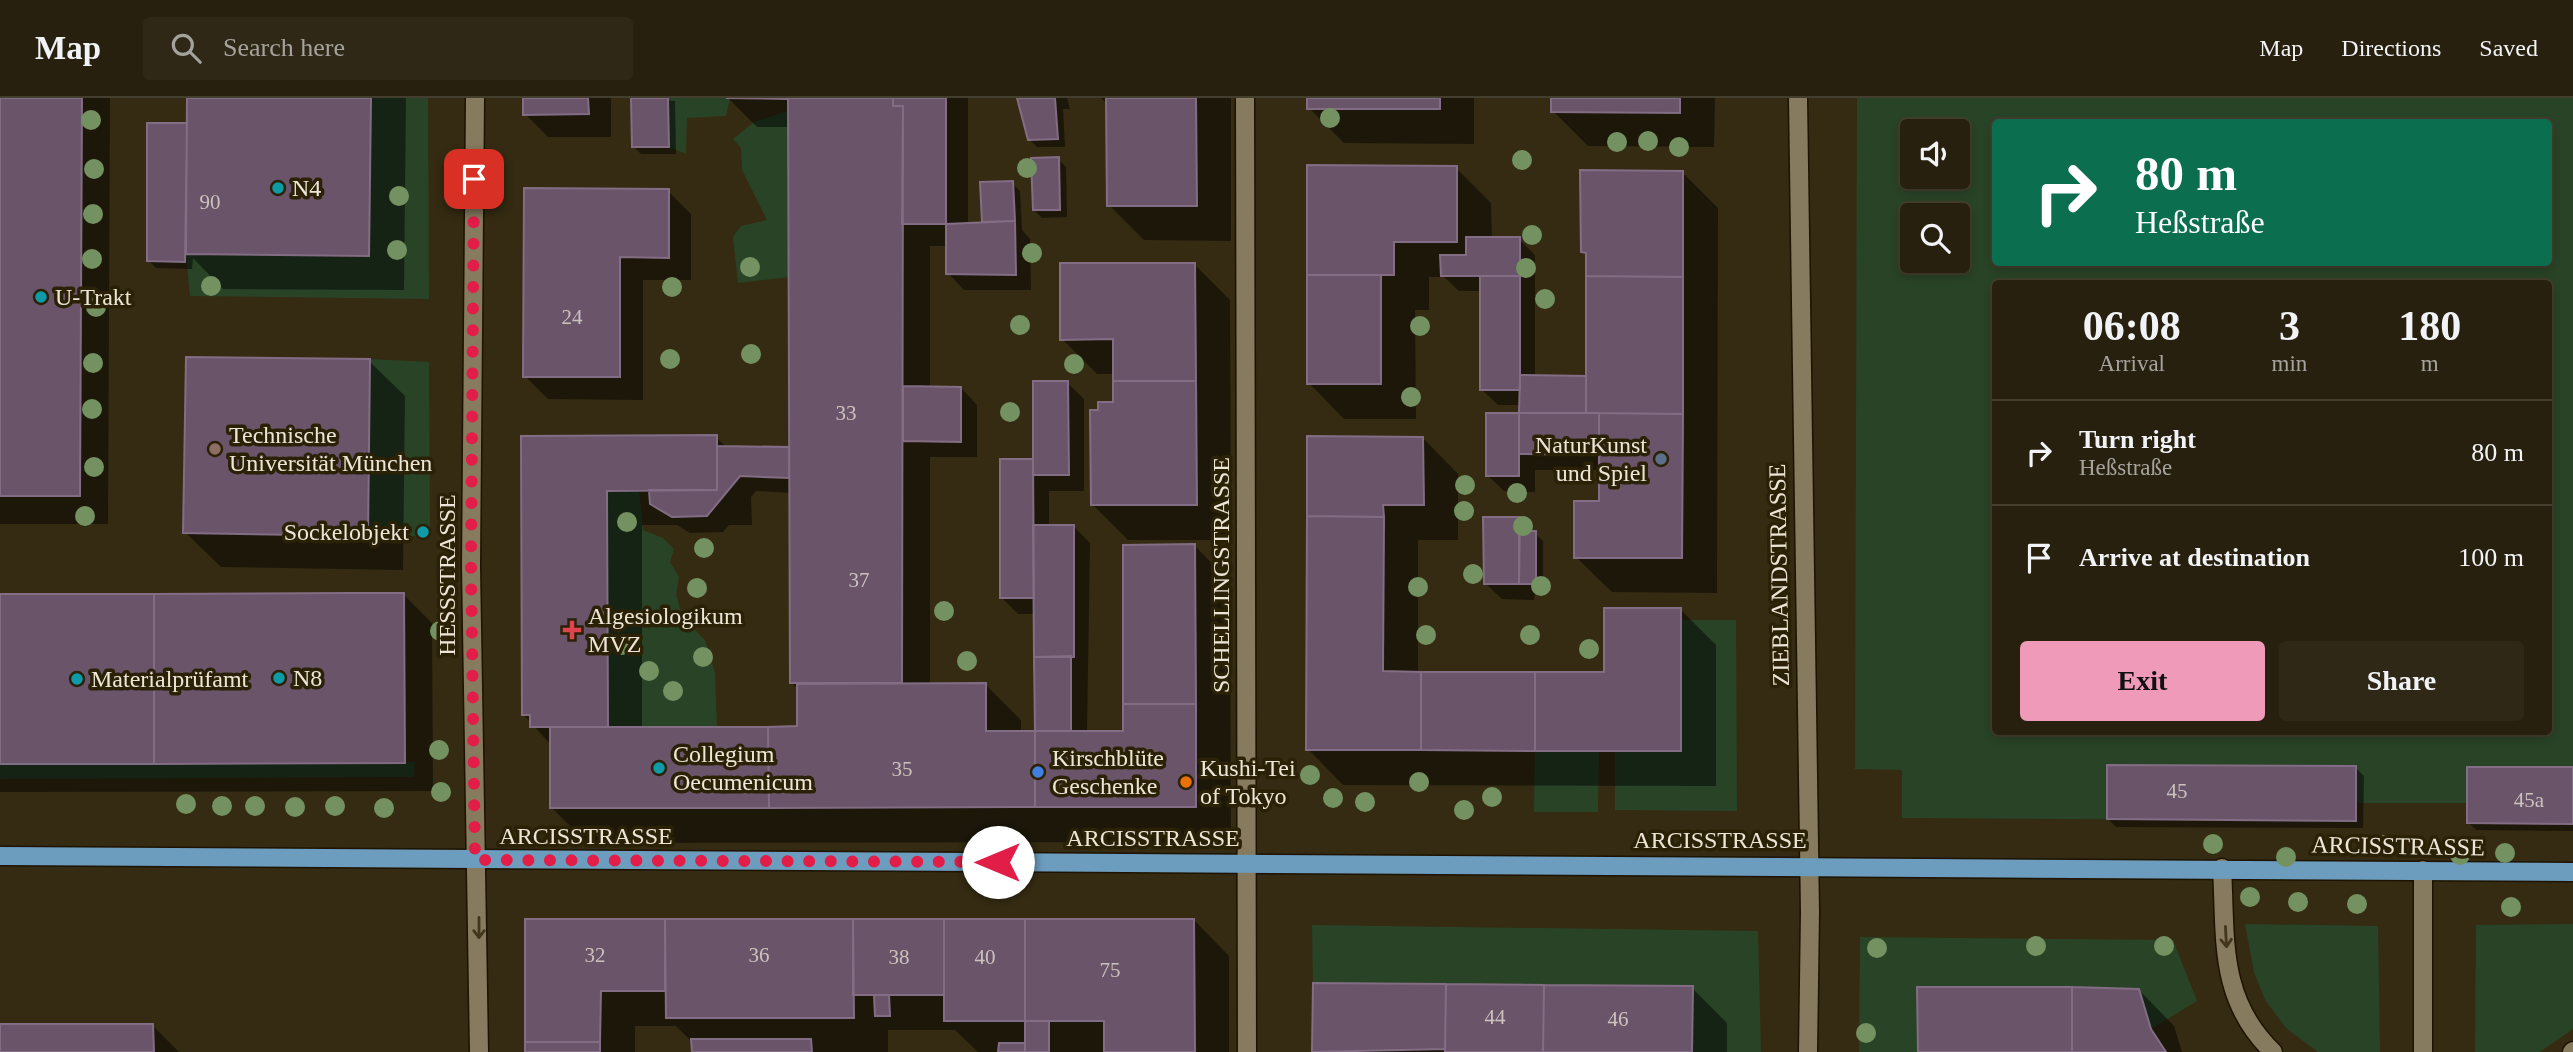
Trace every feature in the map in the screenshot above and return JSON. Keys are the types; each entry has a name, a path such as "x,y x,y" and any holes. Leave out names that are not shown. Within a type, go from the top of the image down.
{"main road":[{"name":"ARCISSTRASSE","path":"0,856 1807,864 2573,872"}],"street":[{"name":"HESSSTRASSE","path":"475,98 471,566 479,1052"},
{"name":"SCHELLINGSTRASSE","path":"1245,98 1247,1052"},
{"name":"ZIEBLANDSTRASSE","path":"1798,98 1808,1052"},
{"path":"2222,869 2231,989 2243,1016 2273,1052"},
{"path":"2423,870 2423,1052"}],"green space":[{"path":"371,98 428,98 429,299 190,296 186,254 369,256"},
{"path":"668,98 730,99 726,116 687,118 686,154 669,147"},
{"path":"1857,98 2573,98 2573,824 2467,823 2466,803 2357,803 2356,821 1902,818 1902,770 1855,769"},
{"path":"788,111 791,277 738,283 733,237 741,226 767,220 742,170 741,148 733,139 754,122"},
{"path":"370,359 429,362 430,536 368,536"},
{"path":"639,490 643,530 663,538 674,549 670,562 679,577 676,595 683,618 705,640 715,673 717,727 608,727 607,491"},
{"path":"1681,620 1736,620 1737,811 1615,810 1615,752 1681,751"},
{"path":"1535,751 1599,751 1598,812 1534,812"},
{"path":"415,762 414,777 0,779 0,764"},
{"path":"2245,924 2378,926 2380,1052 2318,1052 2286,1028 2265,1000 2254,972"},
{"path":"2573,924 2573,1029 2540,1052 2475,1052 2476,925"},
{"path":"1312,925 1758,931 1761,1052 1692,1052 1693,987 1313,983"},
{"path":"1860,937 2173,940 2197,1001 2151,1029 2139,989 1918,987 1918,1052 1859,1052"}],"building":[{"name":"U-Trakt","path":"0,98 82,98 80,496 0,496"},
{"name":"N4","path":"187,98 371,98 369,256 186,254"},
{"path":"523,98 588,98 589,114 523,115"},
{"path":"631,98 668,98 669,147 632,147"},
{"path":"726,98 893,98 893,106 903,106 902,683 790,683 788,99"},
{"path":"893,98 946,98 946,224 902,224 903,106 893,106"},
{"path":"1017,98 1055,98 1058,139 1028,140"},
{"path":"1106,98 1196,98 1197,206 1107,206"},
{"path":"1307,98 1440,98 1440,109 1307,109"},
{"path":"1551,98 1680,98 1680,113 1551,112"},
{"path":"147,123 187,123 185,262 147,261"},
{"path":"1059,157 1060,210 1033,210 1031,158"},
{"path":"1307,165 1457,166 1457,242 1394,242 1394,275 1307,275"},
{"path":"1580,170 1683,171 1683,277 1586,276 1586,253 1581,252"},
{"path":"1013,181 1015,221 982,222 980,182"},
{"path":"524,188 669,189 669,258 620,257 620,377 523,377"},
{"path":"1015,221 1016,275 946,274 946,224"},
{"path":"1466,237 1520,237 1520,276 1441,276 1440,255 1466,255"},
{"path":"1060,263 1195,263 1196,381 1113,381 1113,339 1060,340"},
{"path":"1307,275 1381,275 1381,384 1307,384"},
{"path":"1480,276 1520,276 1520,390 1480,390"},
{"path":"1586,276 1683,277 1683,414 1586,413"},
{"path":"186,357 370,359 368,536 183,533"},
{"path":"1520,375 1586,376 1586,413 1519,413"},
{"path":"1033,381 1068,381 1069,475 1033,475"},
{"path":"1113,381 1196,381 1197,505 1091,505 1090,410 1098,410 1098,402 1113,402"},
{"path":"903,386 961,387 961,442 903,441"},
{"path":"1486,413 1519,413 1519,476 1486,476"},
{"path":"1519,413 1599,413 1599,455 1519,454"},
{"path":"1599,413 1683,414 1682,558 1574,558 1574,501 1599,501"},
{"path":"717,435 717,490 607,491 608,727 530,727 530,715 522,715 521,436"},
{"path":"1307,436 1423,437 1424,505 1383,505 1384,517 1307,516"},
{"path":"717,446 789,447 789,478 740,476 707,516 672,517 650,504 649,490 717,490"},
{"path":"1000,459 1033,459 1034,598 1000,598"},
{"path":"1307,516 1384,517 1383,671 1421,672 1421,750 1306,750"},
{"path":"1483,517 1520,517 1519,584 1484,584"},
{"path":"1033,525 1074,525 1074,657 1034,657"},
{"path":"1519,531 1536,531 1536,584 1519,584"},
{"path":"1195,544 1196,704 1123,704 1123,545"},
{"name":"N8","path":"404,593 405,763 154,764 154,594"},
{"name":"Materialprüfamt","path":"0,594 154,594 154,764 0,764"},
{"path":"1604,608 1681,608 1681,751 1535,751 1535,672 1604,672"},
{"path":"1071,656 1071,731 1035,731 1034,657"},
{"path":"1421,672 1535,672 1535,751 1421,750"},
{"path":"986,683 986,731 1035,731 1035,807 769,808 768,727 797,726 797,684"},
{"path":"1123,704 1196,704 1196,807 1035,807 1035,731 1123,731"},
{"name":"Collegium Oecumenicum","path":"550,727 768,727 769,808 550,808"},
{"path":"2107,765 2356,766 2356,821 2107,819"},
{"path":"2467,767 2573,767 2573,824 2467,823"},
{"path":"525,919 665,919 665,991 601,991 600,1042 525,1042"},
{"path":"665,919 853,919 854,1018 666,1018"},
{"path":"853,919 944,919 944,995 853,995"},
{"path":"944,919 1025,919 1025,1021 944,1021"},
{"path":"1025,919 1194,919 1195,1052 1104,1052 1104,1021 1025,1021"},
{"path":"1313,983 1446,984 1445,1049 1312,1052"},
{"path":"1446,984 1544,985 1543,1052 1445,1052"},
{"path":"1544,985 1693,986 1692,1052 1543,1052"},
{"path":"1917,987 2072,987 2072,1052 1918,1052"},
{"path":"2072,987 2139,989 2151,1029 2166,1052 2072,1052"},
{"path":"874,995 889,995 890,1016 875,1016"},
{"path":"1025,1021 1049,1021 1049,1052 1025,1052"},
{"path":"0,1024 153,1024 154,1052 0,1052"},
{"path":"691,1039 811,1039 812,1052 692,1052"},
{"path":"525,1042 600,1042 600,1052 525,1052"},
{"path":"999,1043 1025,1043 1025,1052 998,1052"}],"place":[{"name":"N4","path":"278,188"},
{"name":"U-Trakt","path":"41,297"},
{"name":"Technische Universität München","path":"215,449"},
{"name":"NaturKunst und Spiel","path":"1661,459"},
{"name":"Sockelobjekt","path":"423,532"},
{"name":"Algesiologikum MVZ","path":"572,630"},
{"name":"N8","path":"279,678"},
{"name":"Materialprüfamt","path":"77,679"},
{"name":"Collegium Oecumenicum","path":"659,768"},
{"name":"Kirschblüte Geschenke","path":"1038,772"},
{"name":"Kushi-Tei of Tokyo","path":"1186,782"}],"route":[{"path":"474,179 471,566 475,860 998,862"}]}
